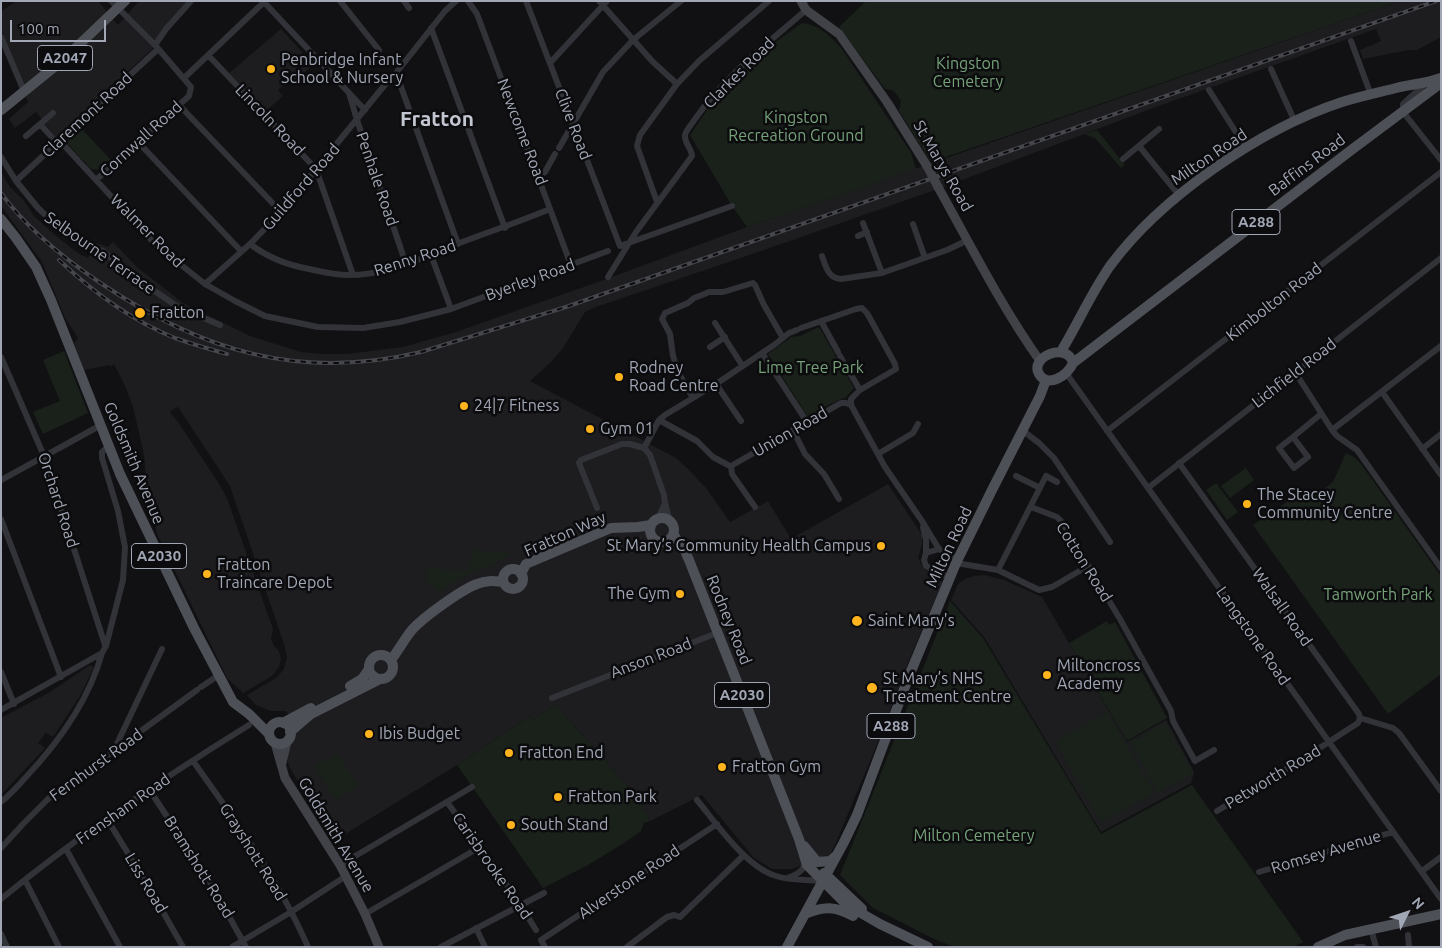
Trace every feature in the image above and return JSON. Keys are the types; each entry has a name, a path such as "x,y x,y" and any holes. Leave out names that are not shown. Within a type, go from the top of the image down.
{"main road":[{"name":"A2047","path":"1,110 64,58 118,4"},
{"name":"Milton Road","path":"1062,352 1088,303 1110,267 1126,247 1179,195 1217,167 1246,148 1295,122 1342,102 1441,78"},
{"name":"Baffins Road","path":"1073,363 1350,150 1403,112 1414,98 1441,83"},
{"name":"Goldsmith Avenue","path":"1,219 36,267 120,474 162,564 218,675 233,702 249,714 269,734"},
{"path":"1062,352 1071,357 1073,363 1071,368 1053,380 1046,380 1040,376 1037,367 1040,361 1049,355 1062,352"},
{"name":"Milton Road","path":"787,947 838,855 857,815 909,676 957,561 1040,396 1046,380"},
{"path":"669,538 658,542 652,538 650,532 654,522 665,519 670,522"},
{"name":"Fratton Way","path":"521,574 517,570 508,571 504,576 504,582 507,587 513,589 522,584 521,574 526,564 535,560 611,528 638,527 654,522"},
{"name":"A2030","path":"669,538 673,528 670,522"},
{"name":"Fratton Way","path":"624,527 652,538"},
{"name":"Rodney Road","path":"669,538 685,552 799,839 806,861 810,868 825,878"},
{"name":"Fratton Way","path":"289,736 311,714 380,679 387,678 392,672 393,664 391,660 412,630 440,607 464,590 478,584 491,580 504,582"},
{"path":"279,723 288,726 289,736 282,744 271,740 269,734 271,728 279,723 362,679 369,669 372,660 378,656 386,656 391,660"},
{"path":"369,669 373,676 380,679"},
{"name":"Goldsmith Avenue","path":"249,714 279,723"},
{"name":"Rodney Road","path":"799,839 817,862 830,861 838,855"},
{"name":"Rodney Road","path":"799,839 825,878"},
{"name":"A2030","path":"825,878 880,924 928,947"},
{"path":"805,914 819,908 830,908 842,910 865,922 880,924"},
{"path":"1318,947 1345,935 1441,914"}],"street":[{"name":"Claremont Road","path":"16,181 156,47 166,29 191,1"},
{"path":"340,1 379,50"},
{"path":"404,1 409,8"},
{"path":"456,1 445,11 396,73 458,244"},
{"name":"Newcome Road","path":"468,1 477,14 571,265"},
{"name":"Clive Road","path":"526,1 620,246 628,242"},
{"path":"539,176 545,172 603,72 633,40 681,1"},
{"path":"657,202 637,146 640,135 677,84 699,61 769,1"},
{"name":"St Marys Road","path":"801,1 806,10 839,34 887,102 927,166 997,295 1018,330 1040,361"},
{"path":"184,78 263,2"},
{"name":"Penhale Road","path":"263,2 366,110"},
{"path":"550,63 603,2 633,40 677,84"},
{"name":"Cornwall Road","path":"96,180 189,96 191,87 118,4"},
{"name":"Clarkes Road","path":"608,277 628,242 692,156 685,139 686,133 704,106 740,68 806,10"},
{"path":"431,28 505,228"},
{"path":"1,37 24,92"},
{"path":"1351,41 1371,95"},
{"name":"Lincoln Road","path":"208,55 316,169 354,275"},
{"path":"1,62 10,58"},
{"path":"1271,69 1295,122"},
{"name":"Guildford Road","path":"205,284 250,244 281,212 388,82"},
{"path":"1401,87 1414,98 1427,82"},
{"path":"1209,90 1246,148"},
{"name":"Penhale Road","path":"349,93 406,264"},
{"path":"179,105 281,212"},
{"path":"1403,112 1441,160"},
{"path":"26,136 53,113"},
{"name":"Walmer Road","path":"40,124 96,180 156,245 205,284 265,316 318,327 363,328 400,322 451,309"},
{"path":"1123,159 1159,129"},
{"path":"139,143 241,251"},
{"path":"1139,146 1179,195"},
{"name":"Selbourne Terrace","path":"1,157 16,181 38,208 60,228 85,246 103,251 130,274 178,307 220,325"},
{"name":"Kimbolton Road","path":"1107,431 1441,172"},
{"path":"628,242 732,206"},
{"name":"Renny Road","path":"250,244 277,260 296,267 336,275 354,275 376,272 406,264 505,228 550,209"},
{"path":"863,223 882,273"},
{"path":"913,224 925,258"},
{"path":"858,236 867,232"},
{"path":"822,256 826,270 837,280 882,273 947,250 968,240"},
{"name":"Byerley Road","path":"451,309 608,251"},
{"path":"431,255 451,309"},
{"name":"Lichfield Road","path":"1148,488 1441,258"},
{"path":"693,398 678,372 673,356 670,334 662,319 665,313 709,292 723,292 752,283 782,338"},
{"path":"644,448 659,420 665,414 716,384 789,333 862,308 895,364 896,369 860,390 851,399 851,405 885,467 939,549 957,561 998,570 1039,590 1052,587 1088,566"},
{"path":"821,321 860,390"},
{"path":"715,323 742,365"},
{"path":"710,347 725,337"},
{"path":"1332,430 1441,346"},
{"path":"762,353 807,422"},
{"name":"Orchard Road","path":"1,358 44,456 106,646"},
{"path":"1295,372 1332,430 1337,436 1357,450 1441,568"},
{"name":"Langstone Road","path":"1066,373 1441,899"},
{"path":"716,384 741,421"},
{"path":"1382,392 1441,476"},
{"name":"Union Road","path":"729,466 841,403 851,405"},
{"path":"1293,437 1308,457 1294,468 1279,448 1321,414"},
{"path":"659,420 697,441 713,457 729,466 732,474 755,507"},
{"path":"878,454 913,433 918,424"},
{"path":"1,480 101,425"},
{"path":"793,430 805,454 824,474 839,499"},
{"path":"1022,430 1054,458 1110,542"},
{"path":"1422,449 1441,434"},
{"path":"596,508 579,463 581,460 622,444 630,444 644,448 650,456 664,495 670,522"},
{"path":"1,802 58,740 83,701 97,673 102,653 106,646 124,580 125,547 120,520 102,458 102,452 109,446"},
{"name":"Walsall Road","path":"1179,463 1360,718"},
{"path":"108,479 120,474"},
{"path":"1016,476 1040,488"},
{"path":"998,570 1046,476 1057,482"},
{"path":"654,522 665,503"},
{"name":"Cotton Road","path":"1031,507 1057,517 1065,527 1120,619 1171,711 1173,721 1194,760 1214,750"},
{"path":"1,519 61,677"},
{"path":"922,521 926,540 924,560 926,566 950,578"},
{"path":"926,553 939,549"},
{"name":"Anson Road","path":"552,698 717,633"},
{"path":"114,752 162,648"},
{"path":"1,710 102,653"},
{"path":"1,672 14,704"},
{"name":"Fernhurst Road","path":"1,848 48,799 218,675"},
{"path":"1329,743 1358,723 1360,718 1393,728 1399,733 1441,791"},
{"name":"Frensham Road","path":"1,899 149,789 249,725"},
{"name":"Goldsmith Avenue","path":"281,766 289,736"},
{"name":"Goldsmith Avenue","path":"276,743 285,778 340,865 365,914 379,947"},
{"name":"Petworth Road","path":"1217,811 1329,743"},
{"name":"Grayshott Road","path":"193,761 252,845 291,912 308,947"},
{"path":"340,865 472,787"},
{"name":"Bramshott Road","path":"149,789 211,884 245,943"},
{"path":"697,800 744,855 765,872 787,878 825,878"},
{"name":"Carisbrooke Road","path":"447,802 536,930"},
{"name":"Liss Road","path":"107,819 151,890 183,947"},
{"name":"Alverstone Road","path":"545,947 541,940 717,824"},
{"name":"Romsey Avenue","path":"1260,872 1393,832"},
{"path":"365,914 480,847"},
{"path":"66,849 120,947"},
{"path":"628,947 667,917 674,915 680,917 744,855"},
{"path":"1422,871 1441,857"},
{"path":"787,878 800,873 806,861"},
{"path":"232,947 245,943 346,876"},
{"path":"25,880 60,947"},
{"path":"441,947 544,893"},
{"path":"476,928 485,947"},
{"path":"1371,930 1376,947"},
{"path":"1,934 7,947"},
{"path":"1408,935 1409,947"},
{"path":"1357,947 1363,947"}],"shaded area":[{"path":"17,1 98,1 118,25 139,1 189,1 151,50 56,138 36,112 15,128 9,119 28,102 1,29 1,11"},
{"path":"1400,1 1441,1 1441,37 1417,50 1363,59 1360,50 1381,41 1376,29 1153,108 949,185 596,307 585,312 563,348 530,381 676,458 706,488 730,522 768,501 791,539 888,484 922,535 922,544 918,558 924,569 943,581 831,854 792,869 772,869 754,858 702,795 648,822 649,813 644,812 640,800 556,705 533,720 530,716 457,765 334,841 289,766 287,758 289,747 297,730 286,711 271,711 256,705 247,695 276,678 284,669 287,658 284,644 230,486 178,407 172,410 170,412 227,498 273,629 271,639 279,651 281,659 279,667 272,676 243,693 227,678 157,534 151,497 142,479 146,477 144,455 133,407 125,386 114,364 110,367 109,365 84,370 74,344 78,338 65,318 42,262 1,206 1,172 10,187 24,201 34,216 78,253 88,258 96,243 108,247 113,242 137,267 183,303 250,336 301,352 323,354 347,354 403,347 456,332 747,227"},
{"name":"Penbridge Infant School & Nursery","path":"281,29 313,64 295,82 292,79 288,80 278,90 283,96 266,111 229,73"},
{"name":"Miltoncross Academy","path":"985,575 1004,580 1042,597 1127,742 1166,720 1194,772 1191,783 1101,832 984,637 951,600 958,584 974,576"},
{"path":"90,665 94,667 80,696 53,737 46,733 38,743 45,748 1,795 1,718 50,692"}],"green space":[{"name":"Kingston Cemetery","path":"866,1 1400,1 931,162 899,111 901,101 898,96 893,91 885,89 839,27"},
{"name":"Kingston Recreation Ground","path":"802,23 820,29 842,49 911,153 916,169 747,227 732,206 690,135 718,94 763,51"},
{"path":"81,128 111,160 101,170 91,169 66,142"},
{"path":"1097,130 1125,165 1121,168 1095,138 1084,134"},
{"name":"Lime Tree Park","path":"819,327 854,388 846,397 808,417 768,354 791,337 800,336"},
{"path":"64,351 88,413 43,434 33,412 60,401 43,360"},
{"name":"Tamworth Park","path":"1346,453 1354,457 1361,464 1441,576 1441,674 1388,714 1253,525 1291,499 1316,495 1333,482"},
{"path":"1246,468 1254,480 1230,498 1221,486"},
{"path":"1216,483 1238,512 1227,520 1206,490"},
{"path":"472,550 515,554 460,578 441,590 437,590 430,585 426,576 427,568 465,571 470,566"},
{"name":"Milton Cemetery","path":"950,601 983,638 1101,834 1192,785 1303,942 1293,947 954,947 873,908 840,875"},
{"path":"1107,621 1109,625 1115,622 1167,718 1127,741 1069,643"},
{"name":"Fratton Park","path":"556,705 640,800 644,812 649,813 648,822 644,822 641,831 588,865 543,888 457,765 530,716 533,720"},
{"path":"1107,712 1155,793 1101,823 1055,741"},
{"path":"1165,723 1193,773 1158,793 1130,743"},
{"path":"338,753 358,786 335,800 315,766"}],"railway":[{"path":"1,193 22,219 72,263 137,306 175,326 214,342 252,354 292,361 334,363 376,360 421,352 566,307 1436,1"},
{"path":"59,260 99,294 143,323 175,338 227,354"}],"place":[{"name":"Penbridge Infant School & Nursery","path":"271,69"},
{"name":"Fratton","path":"140,313"},
{"name":"Rodney Road Centre","path":"619,377"},
{"name":"24|7 Fitness","path":"464,406"},
{"name":"Gym 01","path":"590,429"},
{"name":"The Stacey Community Centre","path":"1247,504"},
{"name":"St Mary’s Community Health Campus","path":"881,546"},
{"name":"Fratton Traincare Depot","path":"207,574"},
{"name":"The Gym","path":"680,594"},
{"name":"Saint Mary's","path":"857,621"},
{"name":"Miltoncross Academy","path":"1047,675"},
{"name":"St Mary’s NHS Treatment Centre","path":"872,688"},
{"name":"Ibis Budget","path":"369,734"},
{"name":"Fratton End","path":"509,753"},
{"name":"Fratton Gym","path":"722,767"},
{"name":"Fratton Park","path":"558,797"},
{"name":"South Stand","path":"511,825"}],"district":[{"name":"Fratton","path":"437,119"}]}
